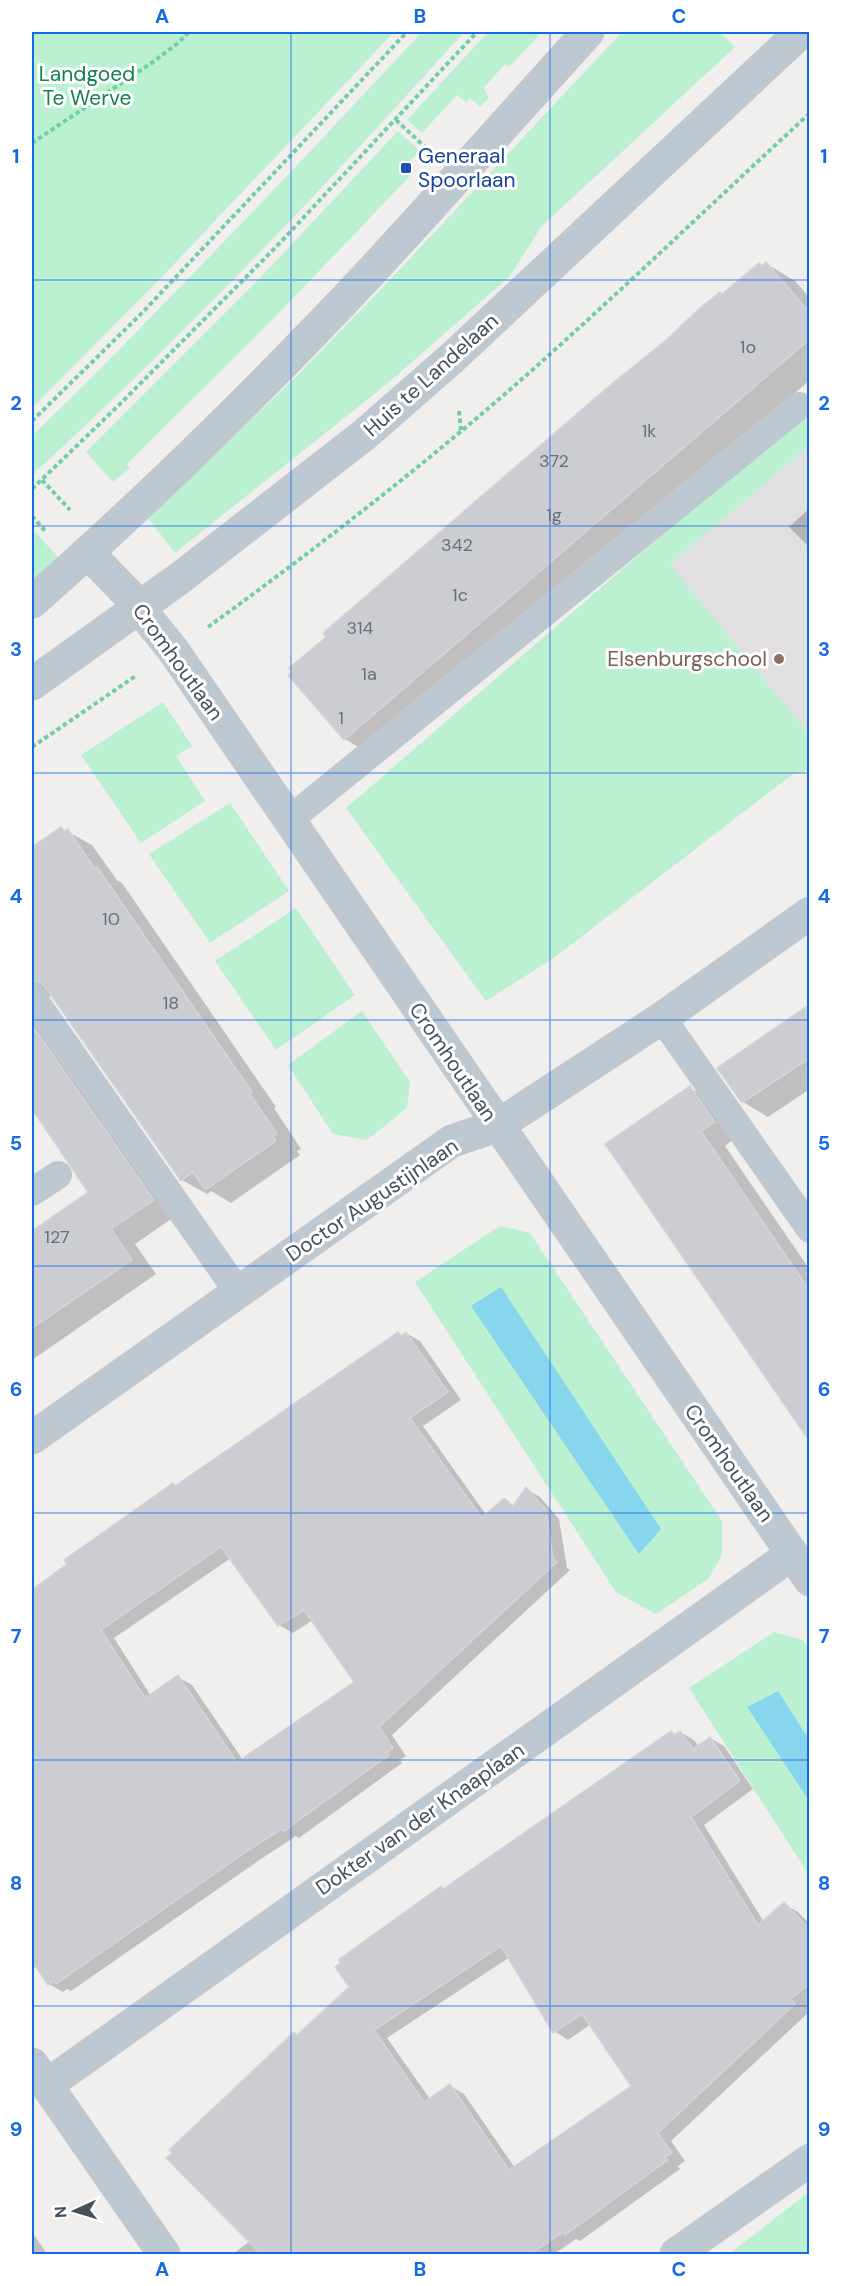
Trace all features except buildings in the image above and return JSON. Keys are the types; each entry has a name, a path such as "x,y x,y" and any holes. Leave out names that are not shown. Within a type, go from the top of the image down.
{"street":[{"path":"32,602 88,553 199,447 336,309 588,32"},
{"name":"Huis te Landelaan","path":"32,684 140,608 317,474 429,379 801,32"},
{"name":"Cromhoutlaan","path":"88,553 140,608 173,650 801,1567"},
{"name":"Doctor Augustijnlaan","path":"32,1438 452,1141 497,1126 808,919"},
{"name":"Dokter van der Knaaplaan","path":"39,2074 801,1567"},
{"path":"39,2074 164,2254"},
{"path":"676,2254 810,2160"}],"lane":[{"path":"289,820 800,406"},
{"path":"32,997 238,1293"},
{"path":"662,1018 810,1230"},
{"path":"32,1192 58,1175"}],"path":[{"path":"32,143 153,62 189,32"},
{"path":"32,421 141,314 407,32"},
{"path":"32,489 202,323 477,32"},
{"path":"32,747 173,650 308,552 470,424 608,302 810,113"},
{"path":"396,120 425,147 426,155"}],"shaded area":[{"name":"Elsenburgschool","path":"809,446 809,734 670,564"}],"green space":[{"name":"Landgoed Te Werve","path":"32,32 394,32 158,281 32,408"},
{"path":"422,32 464,32 254,259 144,369 32,475 32,436 181,287"},
{"path":"488,32 542,32 509,67 505,64 484,88 489,98 480,107 470,98 466,102 457,95 422,133 407,120"},
{"path":"622,32 720,32 735,47 541,227 510,276 388,383 175,553 148,518 296,377"},
{"path":"398,131 420,151 403,168 410,176 273,319 127,464 130,468 113,482 86,452 262,276"},
{"path":"809,408 809,446 670,564 809,734 809,770 793,774 555,957 486,1001 346,808"},
{"path":"32,529 58,557 32,580"},
{"path":"163,702 192,746 176,756 205,801 141,843 81,755"},
{"path":"230,803 289,891 210,943 149,854"},
{"path":"296,908 355,995 276,1050 215,961"},
{"path":"362,1011 410,1082 407,1108 367,1140 333,1134 288,1065"},
{"path":"500,1226 530,1233 722,1521 722,1555 708,1579 656,1614 616,1592 415,1282"},
{"path":"774,1632 803,1640 809,1649 809,1739 778,1691 747,1707 809,1801 809,1875 689,1688"},
{"path":"809,2192 809,2252 804,2254 729,2254"}],"water":[{"path":"501,1287 661,1529 639,1554 471,1306"},
{"path":"778,1691 809,1739 809,1801 747,1707"}],"place":[{"name":"Generaal Spoorlaan","path":"406,168"},
{"name":"Elsenburgschool","path":"779,659"}]}
